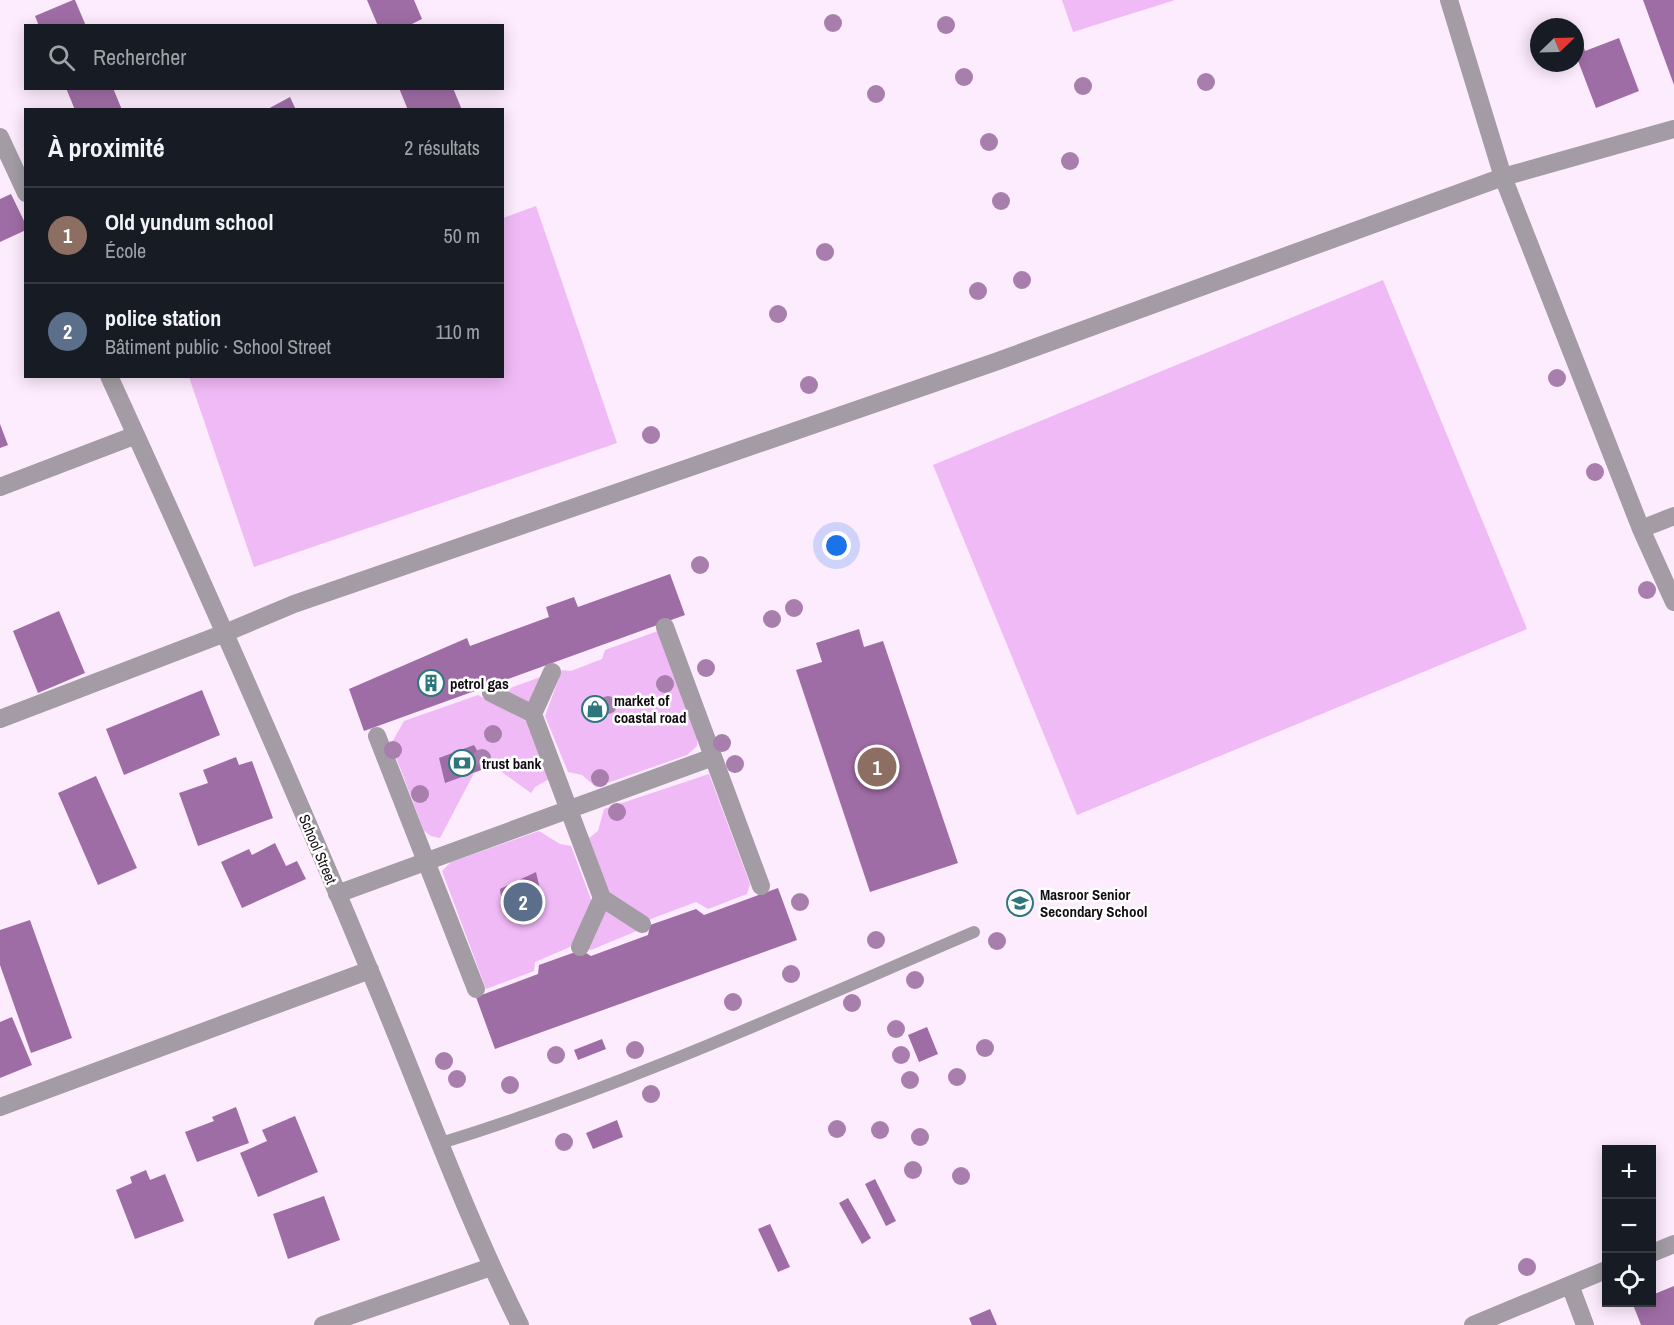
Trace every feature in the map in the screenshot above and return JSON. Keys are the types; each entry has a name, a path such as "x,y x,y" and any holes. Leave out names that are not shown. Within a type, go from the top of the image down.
{"street":[{"path":"1449,0 1503,177 1641,529 1674,602"},
{"path":"0,719 225,633 294,604 998,361 1503,177 1674,129"},
{"path":"0,137 24,189"},
{"name":"School Street","path":"110,378 225,633 370,970 491,1267 520,1325"},
{"path":"0,488 136,435"},
{"path":"1641,529 1674,516"},
{"path":"665,627 761,886"},
{"path":"533,714 552,672"},
{"path":"491,693 533,714 602,898 642,924"},
{"path":"377,736 476,989"},
{"path":"337,894 713,757"},
{"path":"580,947 602,898"},
{"path":"0,1107 370,970"},
{"path":"1656,1251 1674,1244"},
{"path":"322,1325 491,1267"},
{"path":"1473,1325 1602,1272"},
{"path":"1569,1285 1585,1325"}],"lane":[{"path":"441,1143 514,1120 742,1031 974,932"}],"shaded area":[{"path":"1062,0 1175,0 1073,32"},
{"path":"536,206 617,443 254,567 189,378 504,378 504,218"},
{"path":"1383,280 1527,629 1077,815 933,465"},
{"path":"658,631 697,736 697,746 687,755 596,787 582,775 568,772 545,716 562,670 571,671 602,659 605,650"},
{"path":"546,675 533,707 502,691"},
{"path":"478,695 526,721 549,779 535,787 531,793 482,758 440,838 431,836 424,831 391,744 404,721"},
{"path":"709,774 750,884 747,894 708,909 696,902 648,920 610,896 589,838 598,831 604,809"},
{"path":"539,831 560,844 571,846 593,905 570,947 535,962 534,971 486,989 442,871 451,862"},
{"path":"606,909 639,930 591,950 583,947"}],"building":[{"path":"75,0 85,24 38,24 35,16"},
{"path":"367,0 414,0 422,19 412,24 377,24"},
{"path":"1643,0 1674,0 1674,85"},
{"path":"1619,38 1639,91 1596,108 1582,72 1584,48 1585,51"},
{"path":"67,90 114,90 121,108 74,108"},
{"path":"400,90 454,90 461,108 407,108"},
{"path":"290,97 295,108 270,108"},
{"path":"11,194 24,221 24,231 0,242 0,199"},
{"path":"0,424 8,445 0,448"},
{"path":"670,574 685,615 364,731 349,689 467,638 470,646 549,617 546,607 574,597 578,607"},
{"path":"59,611 85,673 38,693 13,631"},
{"path":"859,629 864,647 883,641 958,863 870,892 796,670 822,662 816,643"},
{"path":"202,690 220,735 124,775 106,729"},
{"name":"trust bank","path":"474,745 487,768 445,783 439,758"},
{"path":"236,757 239,765 252,761 273,818 198,846 179,793 208,783 203,770"},
{"path":"96,776 137,868 98,885 58,793"},
{"path":"275,843 286,866 297,861 306,879 242,908 221,862 249,849 252,855"},
{"path":"536,872 544,907 503,909 500,889"},
{"path":"778,888 797,940 495,1049 476,997 538,974 539,965 581,950 591,956 648,935 650,925 696,909 704,915"},
{"path":"30,920 72,1038 31,1053 0,965 0,930"},
{"path":"12,1017 32,1065 0,1078 0,1022"},
{"path":"927,1027 938,1054 919,1062 908,1035"},
{"path":"602,1039 606,1049 578,1060 574,1050"},
{"path":"236,1107 249,1143 197,1162 185,1132 214,1121 212,1117"},
{"path":"295,1116 318,1172 258,1197 240,1153 267,1141 262,1130"},
{"path":"617,1120 623,1137 593,1149 586,1133"},
{"path":"146,1170 150,1180 165,1174 184,1221 135,1239 116,1190 132,1183 130,1177"},
{"path":"875,1179 896,1221 886,1226 865,1184"},
{"path":"324,1196 340,1240 288,1259 273,1214"},
{"path":"848,1198 871,1238 862,1244 839,1203"},
{"path":"770,1224 790,1267 778,1272 758,1229"},
{"path":"1674,1286 1674,1325 1641,1325 1634,1307 1656,1307 1656,1293"},
{"path":"990,1309 997,1325 972,1325 969,1318"}],"place":[{"name":"petrol gas","path":"431,683"},
{"name":"market of coastal road","path":"595,709"},
{"name":"trust bank","path":"462,763"},
{"name":"Old yundum school","path":"877,767"},
{"name":"police station","path":"523,902"},
{"name":"Masroor Senior Secondary School","path":"1020,903"}]}
